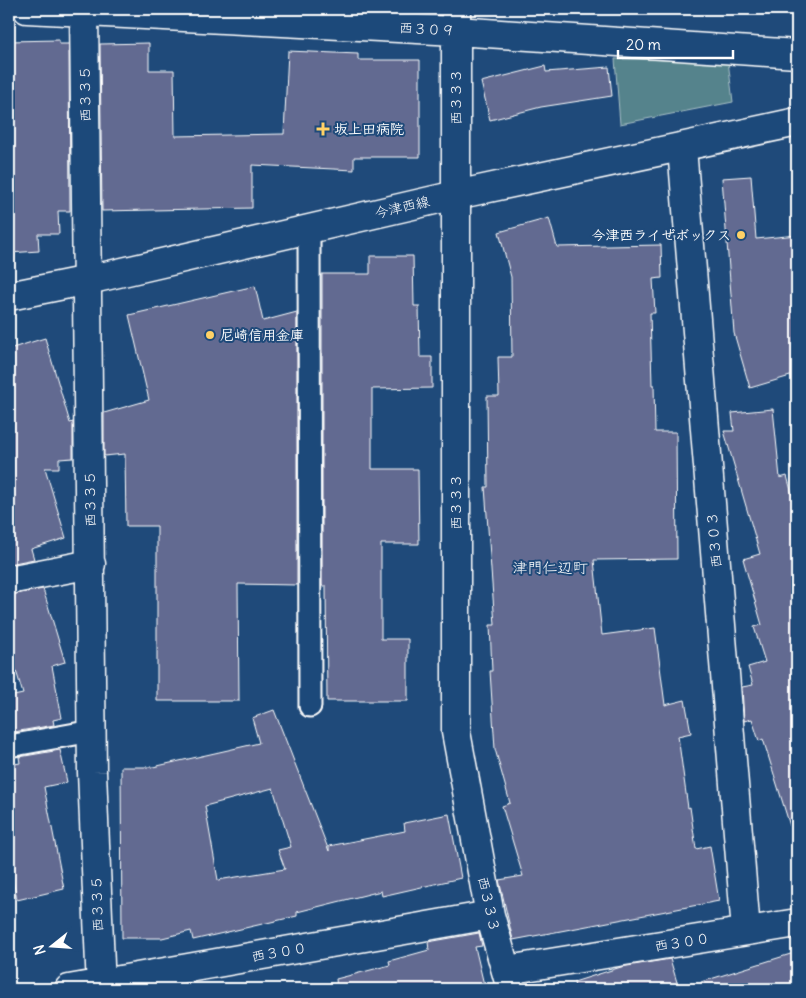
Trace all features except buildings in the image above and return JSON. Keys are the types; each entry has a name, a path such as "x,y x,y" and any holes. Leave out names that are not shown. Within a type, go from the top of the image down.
{"street":[{"name":"西３０９","path":"27,9 456,16 797,54"},
{"name":"西３３５","path":"84,11 92,731 100,987"},
{"name":"西３３３","path":"456,16 456,732 490,915 509,980"},
{"name":"今津西線","path":"9,296 88,280 456,194 682,148 797,122"},
{"name":"西３０３","path":"682,148 746,932"},
{"path":"9,580 91,564"},
{"name":"西３００","path":"69,989 100,987 490,915"},
{"name":"西３００","path":"509,980 797,923"}],"lane":[{"path":"310,227 310,706"},
{"path":"9,746 92,731"}],"green space":[{"path":"615,59 728,61 733,102 620,124"}],"place":[{"name":"坂上田病院","path":"323,129"},
{"name":"今津西ライぜボックス","path":"741,235"},
{"name":"尼崎信用金庫","path":"210,335"}],"district":[{"name":"津門仁辺町","path":"550,568"}]}
